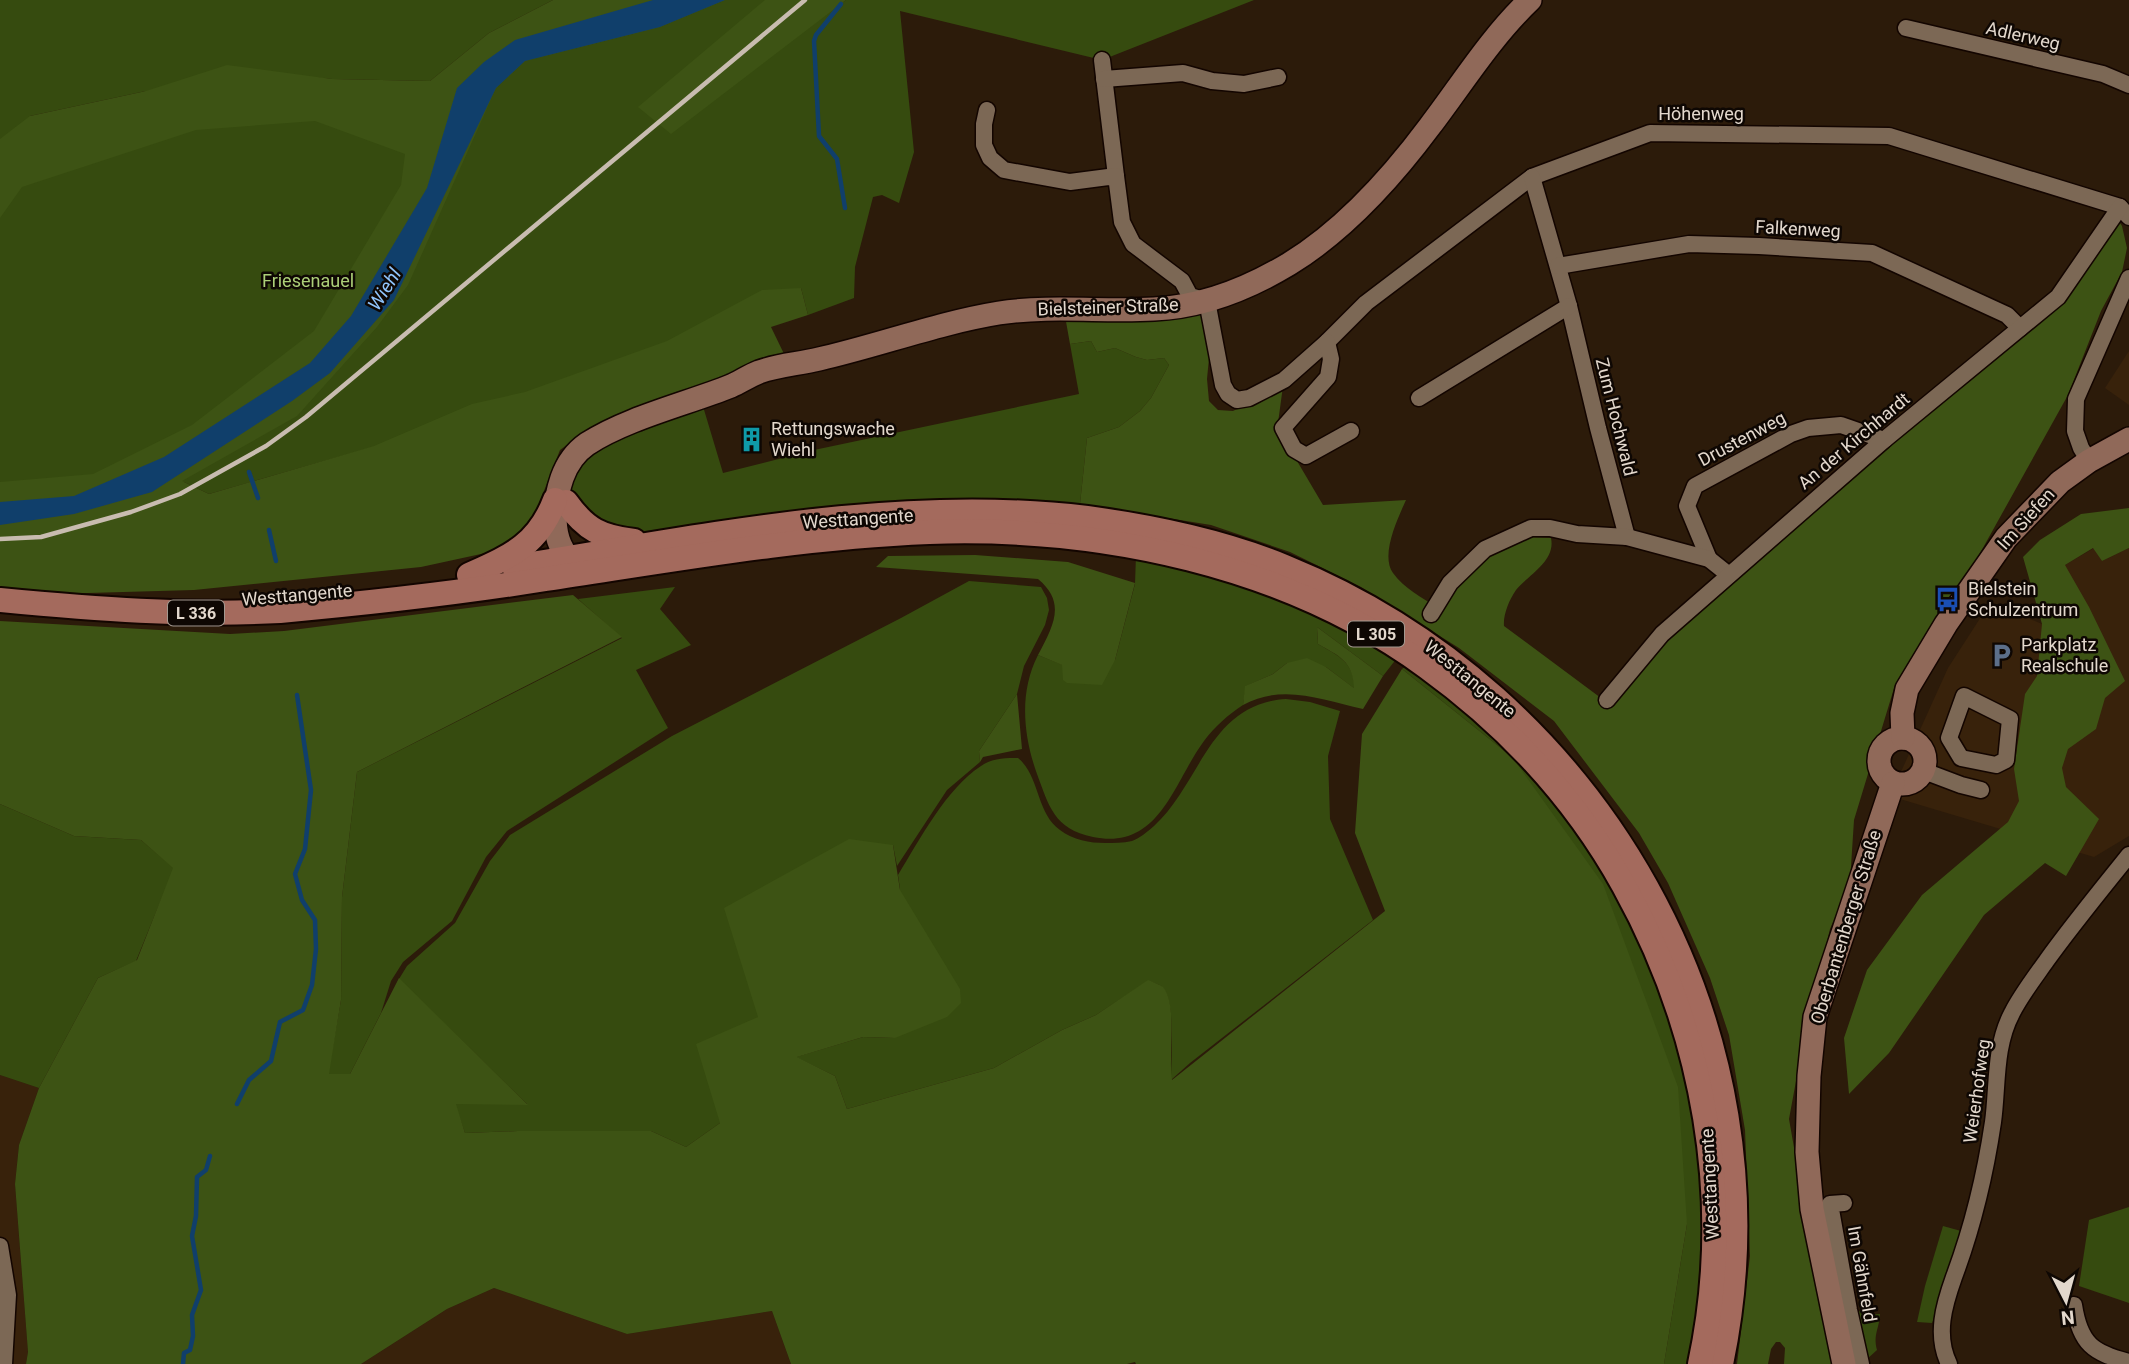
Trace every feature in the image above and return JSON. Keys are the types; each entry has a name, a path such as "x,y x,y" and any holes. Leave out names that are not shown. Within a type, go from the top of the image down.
{"main road":[{"name":"Bielsteiner Straße","path":"561,493 568,463 585,445 603,435 731,386 759,383 783,376 817,360 954,321 1003,312 1055,308 1158,309 1207,301 1239,289 1289,264 1345,223 1394,172 1481,56 1530,0"},
{"name":"Im Siefen","path":"1903,738 1902,713 1907,689 1946,624 2006,538 2060,482 2089,461 2129,439"},
{"name":"L 305","path":"561,493 582,523 595,532 617,539 656,544"},
{"path":"561,493 559,542 568,558 592,572"},
{"name":"L 336","path":"469,575 503,560 529,543 561,493"},
{"name":"Westtangente","path":"71,606 276,599 469,575 759,528 922,514 1029,513 1129,524 1210,542 1285,566 1384,616 1456,665 1494,696 1556,757 1602,815 1654,899 1690,978 1713,1051 1726,1113 1733,1164 1735,1215 1733,1278 1721,1364"},
{"name":"Westtangente","path":"71,606 179,613 281,611 541,580 776,545 890,535 966,532 1054,536 1151,551 1256,579 1322,605 1414,657 1502,728 1576,812 1605,854 1636,908 1680,1012 1697,1074 1712,1163 1712,1279 1700,1364"},
{"path":"541,580 552,575 568,558"},
{"name":"L 336","path":"0,600 71,606"},
{"path":"1903,738 1911,740 1922,749 1926,764 1924,771 1906,785 1893,783 1880,769 1880,754 1889,742 1903,738"},
{"name":"Oberbantenberger Straße","path":"1843,1364 1812,1209 1807,1152 1809,1076 1815,1017 1893,783"}],"street":[{"name":"Adlerweg","path":"1906,28 2103,74 2129,85"},
{"path":"1102,60 1122,222 1133,244 1182,281 1190,296 1207,301"},
{"path":"1104,79 1183,73 1212,81 1244,84 1278,77"},
{"path":"987,110 984,145 990,158 1004,170 1070,182 1116,176"},
{"name":"Höhenweg","path":"1207,301 1223,385 1228,394 1237,400 1249,398 1284,380 1366,303 1532,177 1650,133 1889,136 2127,213"},
{"name":"Zum Hochwald","path":"1532,177 1569,306 1628,537"},
{"name":"An der Kirchhardt","path":"1607,700 1662,634 1884,440 2058,297 2127,213"},
{"name":"Falkenweg","path":"1558,266 1689,244 1872,253 2007,315 2020,328"},
{"path":"2089,461 2074,431 2076,399 2129,278"},
{"path":"1419,398 1569,306"},
{"path":"1327,342 1331,359 1328,377 1283,428 1294,449 1306,456 1351,431"},
{"name":"Drustenweg","path":"1709,559 1687,506 1695,486 1791,434 1808,428 1840,425 1884,440"},
{"path":"1431,614 1450,583 1485,548 1531,528 1628,537 1709,559 1729,575"},
{"path":"1964,696 2010,719 2006,760 1996,765 1961,758 1949,737 1964,696"},
{"path":"1924,771 1982,790"},
{"name":"Weierhofweg","path":"1949,1364 1944,1354 1941,1329 1945,1300 1968,1238 1981,1190 1996,1101 2000,1044 2011,1013 2034,978 2076,919 2129,855"},
{"name":"Im Gähnfeld","path":"1844,1203 1830,1204 1861,1364"},
{"path":"0,1246 8,1295 4,1364"},
{"path":"2074,1305 2076,1320 2090,1346 2106,1356 2129,1362"}],"shaded area":[{"path":"2129,351 2129,405 2105,388"},
{"path":"2094,548 2102,561 2129,548 2129,836 2094,857 1890,796 1948,668 1988,606 2042,624 2065,565"},
{"path":"0,1075 39,1088 19,1145 15,1184 28,1352 26,1364 0,1364"},
{"path":"494,1288 627,1334 772,1311 791,1364 361,1364 447,1309"}],"green space":[{"name":"Friesenauel","path":"0,0 553,0 489,33 430,81 299,76 442,91 576,0 1254,0 1102,60 900,11 914,152 899,203 882,195 873,197 855,267 854,298 808,315 801,288 548,397 209,494 184,482 0,532","holes":["146,91 69,117 30,116"]},
{"path":"553,0 725,0 660,27 525,61 496,88 408,285 377,327 297,416 182,481 209,494 374,446 472,404 525,392 667,341 762,290 801,288 808,315 771,327 786,358 587,430 560,450 529,529 504,549 421,567 194,590 53,594 0,587 0,482 93,474 192,425 314,331 401,185 405,154 315,121 196,130 22,187 0,218 0,139 30,116 146,91 227,65 332,79 430,81 489,33"},
{"path":"765,0 846,0 671,134 638,107"},
{"path":"2118,220 2127,248 2122,272 2101,311 2068,395 1974,564 1895,685 1854,820 1850,882 1830,929 1806,1027 1789,1119 1810,1239 1840,1364 1784,1364 1785,1348 1780,1342 1776,1342 1771,1349 1768,1364 1737,1364 1750,1256 1745,1130 1729,1035 1710,978 1668,883 1639,833 1554,721 1459,648 1361,587 1290,552 1211,525 1080,504 1087,438 1119,427 1140,411 1151,398 1169,365 1164,358 1147,360 1115,348 1097,352 1091,341 1070,344 1065,316 1201,311 1206,314 1210,348 1207,379 1209,401 1218,410 1233,411 1283,386 1278,423 1287,444 1323,505 1406,500 1389,547 1389,565 1402,583 1437,607 1480,553 1526,537 1551,538 1549,554 1545,561 1511,598 1504,626 1605,701 1669,630 2042,314"},
{"path":"1091,341 1097,352 1115,348 1147,360 1164,358 1169,365 1151,398 1140,411 1119,427 1087,438 1080,504 938,503 622,535 603,529 572,498 570,488 583,456 609,440 702,403 723,473 814,450 1079,394 1070,344"},
{"path":"2129,508 2129,548 2102,561 2093,548 2065,565 2125,681 2105,698 2096,729 2068,749 2062,768 2066,787 2099,819 2066,876 2045,863 1984,915 1889,1053 1849,1094 1844,1038 1867,970 1922,895 2008,822 2019,801 2014,769 2025,694 2037,676 2042,624 2023,557 2040,540 2081,514"},
{"path":"975,555 1068,562 1135,583 1115,660 1102,685 1067,683 1063,680 1062,665 1038,655 1052,625 1055,606 1047,588 1038,579 876,567 888,556"},
{"path":"1136,555 1280,596 1397,658 1383,676 1317,627 1318,644 1344,661 1351,672 1355,689 1326,667 1287,663 1273,674 1246,686 1243,705 1208,736 1173,793 1150,823 1134,834 1116,839 1093,837 1061,822 1045,796 1032,759 1026,729 1028,684 1038,655 1063,665 1063,679 1115,660 1135,584"},
{"path":"969,581 1041,587 1047,598 1049,610 1045,625 1024,666 1017,694 979,751 980,762 947,790 897,866 893,845 758,1017 720,1123 686,1147 651,1131 465,1133 455,1104 527,1104 399,979 407,966 455,923 490,861 510,835 672,736"},
{"path":"675,587 660,609 691,645 636,670 668,728 507,831 486,857 452,921 403,962 391,981 381,1013 350,1074 328,1074 341,1000 342,897 357,772 622,638 578,599"},
{"path":"573,595 622,637 357,772 342,897 341,1000 329,1074 350,1074 399,978 528,1105 456,1104 465,1133 651,1131 686,1147 720,1123 696,1044 758,1017 724,908 849,839 893,845 900,890 960,989 961,1003 947,1017 895,1038 863,1037 797,1057 835,1076 847,1109 994,1068 1062,1030 1096,1015 1148,980 1163,987 1168,995 1172,1080 1385,911 1355,833 1362,734 1402,669 1512,757 1603,884 1678,1087 1687,1224 1664,1364 791,1364 772,1311 627,1334 494,1288 447,1309 361,1364 26,1364 28,1352 15,1184 19,1145 39,1088 98,978 137,960 173,868 141,840 74,836 0,804 0,621 230,634 284,631"},
{"path":"1317,627 1383,676 1363,709 1288,694 1258,698 1243,705 1245,686 1273,674 1287,663 1307,658 1326,667 1354,688 1351,671 1344,660 1318,644"},
{"path":"1408,664 1499,736 1552,794 1608,874 1657,973 1696,1112 1705,1207 1704,1293 1691,1364 1664,1364 1687,1224 1512,757 1402,669"},
{"path":"1017,694 1022,749 983,757 980,762 979,751"},
{"path":"1286,699 1310,702 1340,711 1328,756 1330,819 1373,920 1171,1080 1170,1005 1163,988 1148,981 1096,1015 1062,1030 994,1068 847,1109 835,1076 796,1057 863,1037 895,1038 900,889 898,875 945,801 968,776 985,763 1018,758 1030,774 1052,823 1070,836 1099,843 1132,841 1154,826 1170,808 1223,730 1240,715 1260,704"},
{"path":"0,804 74,836 141,840 174,868 136,961 98,978 39,1088 0,1075"},
{"path":"2129,1207 2129,1303 2079,1286 2089,1220"},
{"path":"1943,1226 1961,1231 1961,1247 1932,1323 1917,1322 1925,1286"},
{"path":"1861,1311 1863,1315 1880,1314 1876,1336 1877,1350 1866,1360 1853,1313"}],"water":[{"name":"Wiehl","path":"653,0 725,0 660,27 525,61 496,88 394,300 330,373 292,401 152,492 74,514 0,525 0,502 74,496 164,457 310,363 351,316 427,188 457,88 484,62 515,40"}],"waterway":[{"path":"841,4 814,41 819,136 837,159 845,208"},
{"path":"249,472 258,498"},
{"path":"269,530 276,561"},
{"path":"237,1104 249,1080 271,1061 280,1022 303,1010 312,985 316,949 315,920 302,900 295,874 305,849 311,790 297,695"},
{"path":"183,1364 184,1353 190,1350 193,1336 192,1315 201,1290 192,1236 196,1216 197,1177 206,1170 210,1156"}],"railway":[{"path":"0,539 41,537 131,512 180,494 266,446 306,417 805,0"}],"place":[{"name":"Rettungswache Wiehl","path":"751,439"},
{"name":"Bielstein Schulzentrum","path":"1948,599"},
{"name":"Parkplatz Realschule","path":"2001,655"}]}
